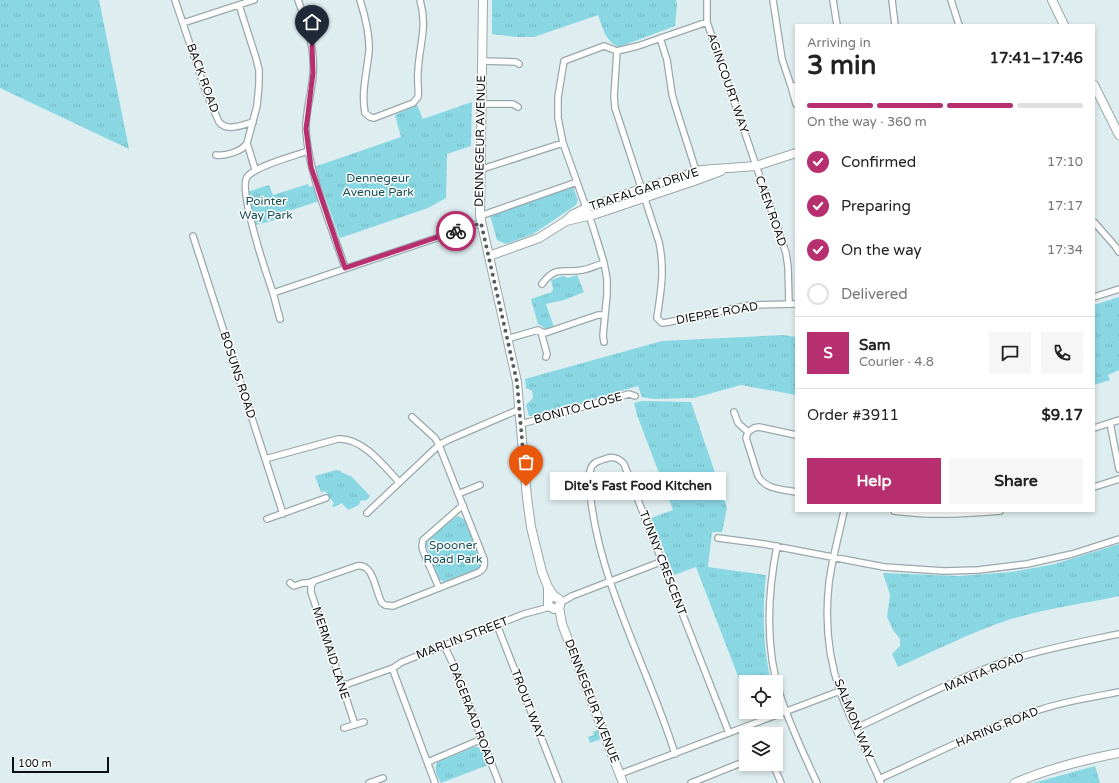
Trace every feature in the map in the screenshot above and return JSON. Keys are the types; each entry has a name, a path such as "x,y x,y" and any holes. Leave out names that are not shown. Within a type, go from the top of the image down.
{"street":[{"name":"BACK ROAD","path":"175,0 206,92 219,122 222,125 229,127 253,122"},
{"path":"183,23 254,0"},
{"path":"298,0 308,30 313,58 313,73 306,129 308,151 311,167 345,268"},
{"path":"360,0 367,27 369,50 363,106 364,113 370,118 374,118 413,103 418,98 418,72 424,28 424,18 420,0"},
{"name":"DENNEGEUR AVENUE","path":"483,0 479,170 480,219 517,382 531,527 542,572 623,783"},
{"name":"AGINCOURT WAY","path":"707,0 707,22 756,166"},
{"path":"773,0 782,59 793,86 795,98"},
{"path":"833,0 837,24"},
{"path":"892,0 896,24"},
{"path":"951,0 959,24"},
{"path":"1052,0 1064,24"},
{"path":"216,155 226,154 242,149 247,143 257,106 259,70 239,5"},
{"path":"604,342 603,336 607,279 604,263 563,143 558,118 558,97 564,61 604,46 617,51 707,22"},
{"path":"660,38 667,60 675,105 696,171"},
{"path":"617,51 614,96 615,108 644,198"},
{"path":"482,61 516,62 519,64"},
{"path":"1095,87 1119,135"},
{"path":"480,104 513,104 518,107"},
{"path":"247,143 256,169"},
{"path":"479,170 563,143"},
{"path":"280,319 263,265 244,184 246,177 256,169 308,151"},
{"name":"TRAFALGAR DRIVE","path":"489,256 539,238 566,220 641,189 696,171 709,168 726,169 756,166 795,153"},
{"name":"CAEN ROAD","path":"756,166 786,253 789,304"},
{"name":"TRAFALGAR DRIVE","path":"587,212 644,198 726,169"},
{"path":"273,293 480,219 577,182"},
{"name":"DIEPPE ROAD","path":"644,198 659,242 663,266 657,318 662,323 742,306 795,304"},
{"path":"1095,223 1119,252"},
{"name":"BOSUNS ROAD","path":"193,236 283,514"},
{"path":"542,284 548,276 557,272 563,270 582,270 604,263"},
{"path":"1095,297 1119,289"},
{"path":"507,339 534,331 544,333 598,315 605,315"},
{"path":"541,332 547,354 546,357"},
{"name":"BONITO CLOSE","path":"521,424 629,394 635,396"},
{"path":"367,513 439,445 520,409"},
{"path":"734,412 738,423 748,432"},
{"path":"290,583 294,586 303,583 308,584 357,566 365,567 369,570 380,600 385,605 392,606 482,571 485,566 484,559 439,445 435,438 412,417"},
{"path":"1095,428 1119,420"},
{"path":"1110,423 1119,469"},
{"path":"795,435 759,427 748,432 746,438 761,482 769,487 795,492"},
{"path":"265,459 338,439 350,439 366,450 399,482"},
{"name":"TUNNY CRESCENT","path":"675,754 668,730 610,581 600,551 594,527 589,489 590,472 593,464 598,461 614,458 622,461 624,464 729,733"},
{"path":"1095,487 1119,479"},
{"path":"458,494 480,485"},
{"path":"267,519 326,498"},
{"path":"439,588 426,557 422,544 423,540 463,505"},
{"name":"SALMON WAY","path":"844,512 829,582 827,618 832,662 840,691 880,781"},
{"path":"904,512 949,515 987,512"},
{"path":"718,538 777,546 883,567 944,571 1011,567 1072,554 1119,539"},
{"path":"777,546 770,588 770,629 775,674 792,728 817,783"},
{"name":"MARLIN STREET","path":"342,686 393,668 402,662 444,645 663,561"},
{"name":"MERMAID LANE","path":"314,581 311,586 311,592 355,725"},
{"name":"TROUT WAY","path":"497,625 559,783"},
{"name":"MANTA ROAD","path":"856,728 957,681 1006,661 1053,648 1119,634"},
{"name":"DAGERAAD ROAD","path":"444,645 499,783"},
{"path":"393,668 435,783"},
{"path":"620,774 840,691"},
{"name":"HARING ROAD","path":"880,781 988,729 1031,712 1119,692"},
{"path":"344,728 364,722"},
{"path":"428,762 482,739"},
{"path":"1015,783 1056,768 1119,753"},
{"path":"691,783 739,765"},
{"path":"776,771 781,783"},
{"path":"372,783 383,778"}],"green space":[{"path":"0,0 99,0 129,149 0,88"},
{"path":"492,0 676,0 677,4 675,26 619,47 608,38 598,15 534,37 517,37 492,34"},
{"name":"Dennegeur Avenue Park","path":"472,102 471,146 447,154 446,198 428,208 340,238 314,167 401,137 395,115 417,105 423,119"},
{"name":"Pointer Way Park","path":"308,184 309,187 313,186 319,201 280,214 279,219 256,225 253,220 247,192 269,185 273,195"},
{"path":"573,187 578,200 576,205 533,234 506,244 497,240 490,215"},
{"path":"577,275 584,292 564,300 546,304 554,327 546,329 538,324 531,299 552,292 553,289 551,280 563,276 568,278"},
{"path":"1119,297 1119,370 1108,375 1110,380 1095,385 1095,305"},
{"path":"783,335 795,337 795,395 741,385 694,398 654,399 642,397 638,386 535,416 529,416 526,405 533,398 532,391 526,388 525,379 662,341"},
{"path":"642,401 691,402 727,508 722,532 712,532 708,567 766,575 764,629 769,675 739,675 739,679 696,567 674,575 651,518 673,510 637,415 634,403"},
{"path":"336,470 352,477 370,496 367,500 360,501 359,505 348,510 342,503 334,507 332,506 334,503 325,491 321,492 315,476"},
{"name":"Spooner Road Park","path":"458,516 465,520 480,561 480,567 444,582 439,579 426,542 447,523"},
{"path":"1119,544 1119,596 1008,620 966,636 898,667 892,654 900,646 900,639 893,630 887,617 890,595 883,573 959,576 1012,572 1055,564"},
{"path":"598,730 601,739 590,743 588,737 594,735 593,732"},
{"path":"474,747 478,747 482,751 488,765 441,783 436,770 438,762"},
{"path":"1095,766 1100,783 1034,783 1037,782"}],"way so far":[{"path":"456,231 481,223 517,382 526,486"}],"place":[{"name":"Dite's Fast Food Kitchen","path":"526,486"}],"route":[{"path":"312,46 313,73 306,129 308,151 311,167 345,268 456,231"}]}
